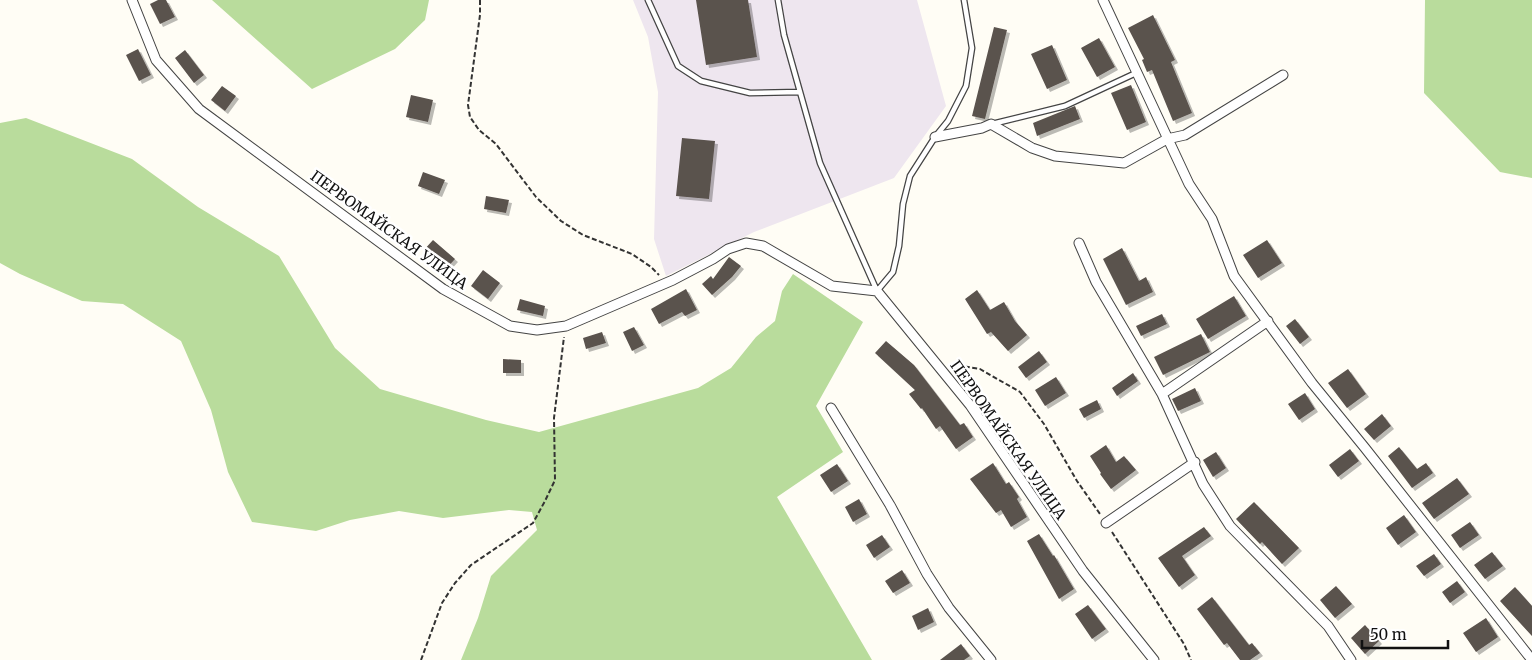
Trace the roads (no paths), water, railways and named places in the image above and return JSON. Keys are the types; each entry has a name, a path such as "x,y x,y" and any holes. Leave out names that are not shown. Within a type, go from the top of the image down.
{"street":[{"name":"ПЕРВОМАЙСКАЯ УЛИЦА","path":"132,0 156,60 199,109 443,289 510,326 536,330 566,326 667,283 728,249 746,243 763,246 832,286 877,291 970,405 1083,571 1154,660"},
{"path":"1103,0 1189,184 1212,219 1234,276 1312,383 1532,660"},
{"path":"935,137 982,128 991,124 1032,148 1055,156 1124,163 1167,139 1186,135 1283,76"},
{"path":"1079,242 1096,282 1162,394 1203,484 1230,526 1328,626 1351,660"},
{"path":"1162,394 1268,321"},
{"path":"831,408 890,505 927,574 949,608 991,660"},
{"path":"1106,523 1194,462"}],"lane":[{"path":"648,0 678,66 701,81 750,93 800,92"},
{"path":"778,0 784,36 820,163 877,291 893,272 899,246 903,204 910,176 935,137 948,121 966,86 972,48 964,0"},
{"path":"991,124 1065,106 1136,73"}]}
